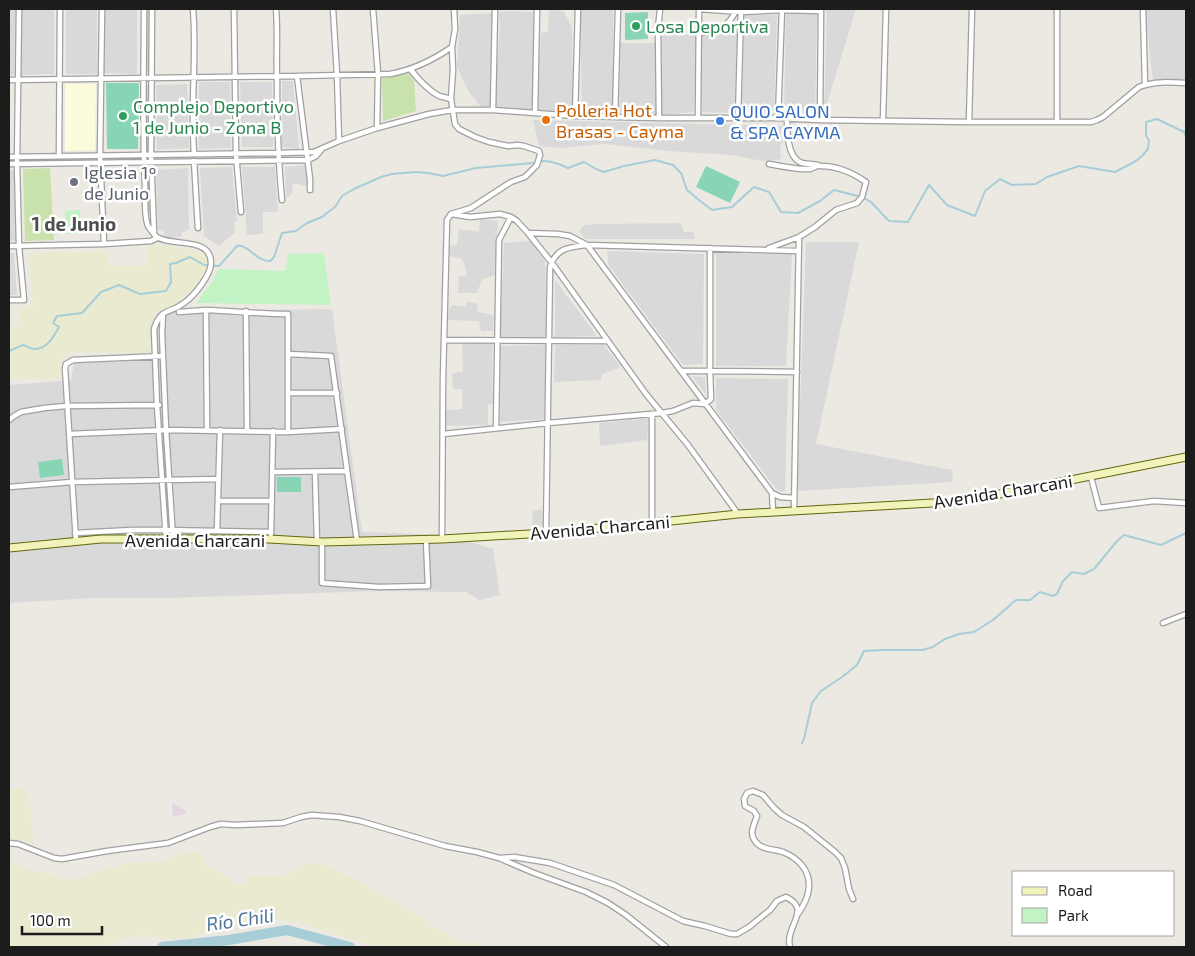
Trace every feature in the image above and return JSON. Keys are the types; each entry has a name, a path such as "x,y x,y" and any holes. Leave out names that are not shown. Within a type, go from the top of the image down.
{"main road":[{"name":"Avenida Charcani","path":"9,548 101,539 271,536 319,542 426,540 546,533 738,514 950,502 1091,477 1186,457"}],"street":[{"path":"9,300 24,300 20,246 18,164 19,9"},
{"path":"59,156 60,9"},
{"path":"102,9 100,155 104,244"},
{"path":"144,9 143,155 146,220 148,227 155,236 164,240 199,246 206,250 211,261 209,273 203,281 183,304 164,313 157,320 154,329 165,530 170,539"},
{"path":"9,246 151,241 155,236 151,162 152,9"},
{"path":"193,9 194,154"},
{"path":"234,9 236,46 236,161 241,212"},
{"path":"276,9 278,160 282,200"},
{"path":"333,9 339,141"},
{"path":"373,9 378,74 377,128"},
{"path":"442,539 443,379 447,220 451,214 471,208 511,182 525,177 537,165 540,155 539,151 530,147 508,146 475,137 459,129 455,124 451,99 452,47 455,29 454,9"},
{"path":"493,110 495,9"},
{"path":"535,113 537,9"},
{"path":"575,116 578,9"},
{"path":"615,117 618,9"},
{"path":"659,118 658,29 660,9"},
{"path":"698,118 699,9 739,11 782,9 820,10 820,120"},
{"path":"778,118 782,9"},
{"path":"883,120 886,9"},
{"path":"968,122 972,9"},
{"path":"1057,9 1057,122"},
{"path":"1143,9 1145,85"},
{"path":"699,33 725,27 739,11"},
{"path":"738,118 739,11"},
{"path":"658,29 682,31"},
{"path":"9,80 390,74 411,70 452,47"},
{"path":"411,70 433,92 451,99"},
{"path":"297,76 310,190"},
{"path":"9,157 306,152 321,149 377,128 452,110 493,110 575,116 659,118 1091,122 1103,117 1139,87 1166,81 1186,83"},
{"path":"765,249 799,238 836,210 857,203 862,197 866,182 834,167 802,163 796,159 789,144 787,118"},
{"path":"9,164 308,160 316,156 321,149"},
{"path":"194,161 198,228"},
{"path":"770,164 811,169 818,165"},
{"path":"451,214 470,217 500,214 511,217 528,233 738,514"},
{"path":"496,428 499,240 511,217"},
{"path":"528,233 570,236 587,245 772,493 780,497 794,498"},
{"path":"794,511 799,238"},
{"path":"546,533 550,267 555,256 570,247 587,245 799,251"},
{"path":"443,434 662,413 693,403 705,404 711,399 710,248"},
{"path":"206,310 208,430"},
{"path":"179,312 206,310 288,314 288,432"},
{"path":"246,311 247,430"},
{"path":"164,313 162,333 172,530 170,539"},
{"path":"445,340 608,341"},
{"path":"288,354 331,356 357,541"},
{"path":"76,541 66,406 66,364 73,360 163,356"},
{"path":"681,372 797,372"},
{"path":"288,393 337,394"},
{"path":"9,420 21,412 44,408 165,405"},
{"path":"652,414 652,523"},
{"path":"69,434 159,430 288,432 342,429"},
{"path":"217,531 220,430"},
{"path":"75,533 172,530 217,531 271,536 273,431"},
{"path":"273,472 347,471"},
{"path":"315,472 322,583 379,587 428,586 426,540"},
{"path":"1091,477 1099,508 1154,501 1186,503"},
{"path":"9,487 72,482 218,478"},
{"path":"772,493 773,512"},
{"path":"218,501 271,501"},
{"path":"1163,623 1186,614"},
{"path":"790,947 789,937 797,915 807,899 809,881 806,871 798,860 782,852 758,845 753,840 751,831 757,816 754,811 746,806 744,799 747,793 753,791 763,795 782,815 804,827 841,858 853,899"},
{"path":"9,843 18,844 54,858 62,858 107,850 168,843 221,824 283,822 301,817 321,815 339,817 360,821 445,846 499,858 586,892 626,914 666,947"},
{"path":"499,858 514,856 550,863 614,885 682,921 731,934 737,934 750,927 770,910 777,901 786,897 793,901 797,907 797,915"}],"shaded area":[{"path":"9,9 16,9 14,75 9,75"},
{"path":"21,9 54,9 54,74 20,75"},
{"path":"66,9 97,9 97,74 66,74"},
{"path":"104,9 137,9 137,74 103,73"},
{"path":"549,9 564,12 572,27 573,111 538,111 541,33 548,32"},
{"path":"580,9 613,9 613,114 582,113"},
{"path":"827,9 856,9 824,113"},
{"path":"1145,9 1186,9 1186,83 1153,82"},
{"path":"499,12 533,12 533,110 496,108"},
{"path":"492,13 490,106 481,107 469,92 457,67 460,15"},
{"path":"786,13 817,14 815,113 784,112"},
{"path":"744,15 777,15 774,111 742,112"},
{"path":"738,29 734,113 702,112 701,37"},
{"path":"696,34 694,112 661,115 662,35"},
{"path":"621,43 656,43 656,115 619,113"},
{"path":"282,81 293,81 299,149 282,147"},
{"path":"199,82 230,82 231,148 199,149"},
{"path":"240,82 272,82 273,147 242,147"},
{"path":"65,84 96,84 95,150 65,151"},
{"path":"187,84 189,148 157,150 156,85"},
{"path":"533,120 782,126 783,143 780,144 781,159 767,161 732,155 668,151 605,144 560,148 539,146"},
{"path":"305,165 306,186 292,183 293,192 286,197 285,167"},
{"path":"232,167 237,221 234,222 235,234 219,246 204,236 200,168"},
{"path":"242,167 275,167 278,212 263,212 263,234 247,235"},
{"path":"188,168 189,230 186,229 186,232 182,231 181,237 165,237 163,230 158,230 156,170"},
{"path":"9,170 14,170 15,241 9,241"},
{"path":"480,219 498,221 495,275 482,279 477,293 458,293 459,276 467,275 466,269 462,259 450,256 450,246 457,245 459,229 479,232"},
{"path":"681,223 684,232 693,232 695,239 585,239 579,231 584,225"},
{"path":"530,241 545,261 547,337 500,337 504,243"},
{"path":"806,242 859,242 816,444 952,470 953,482 797,491"},
{"path":"166,245 205,253 209,261 207,273 197,285 175,306 157,312 153,322 152,353 76,352 62,358 59,378 9,380 9,326 20,325 19,307 33,307 29,253 108,251 109,266 147,266 147,246"},
{"path":"607,251 704,254 703,364 683,365 609,266"},
{"path":"9,253 14,253 17,295 9,295"},
{"path":"716,253 792,254 786,366 716,366"},
{"path":"555,280 597,336 555,337"},
{"path":"467,302 478,304 477,312 494,315 493,331 481,331 479,321 448,320 449,309 452,305 466,307"},
{"path":"332,309 362,532 447,535 493,549 500,595 479,600 466,592 378,591 170,598 92,598 9,603 9,385 71,380 74,363 158,360 159,311"},
{"path":"492,343 493,404 488,405 488,425 446,426 446,410 462,409 462,389 453,389 452,373 463,372 462,344"},
{"path":"546,345 544,419 500,422 501,346"},
{"path":"555,345 604,345 621,367 602,374 601,380 554,382"},
{"path":"692,376 705,377 706,395"},
{"path":"716,378 788,379 785,492 778,491 716,410"},
{"path":"649,418 647,440 600,446 599,423"},
{"path":"533,510 542,510 543,525 532,526"},
{"path":"19,788 29,792 34,845 9,837 9,789"},
{"path":"172,802 186,811 186,814 173,817"},
{"path":"198,852 205,864 244,887 247,875 281,876 306,863 325,865 360,881 446,933 459,944 468,942 486,947 385,947 356,941 295,922 276,920 221,925 192,938 158,939 157,936 152,938 148,934 94,947 9,947 9,863 69,880 128,863 161,862 182,853"}],"green space":[{"path":"147,9 149,9 149,72 147,72"},
{"name":"Losa Deportiva","path":"648,12 648,39 625,40 625,13"},
{"path":"410,74 414,81 416,111 383,121 382,78"},
{"name":"Complejo Deportivo 1 de Junio - Zona B","path":"106,83 139,83 138,149 107,149"},
{"path":"146,85 149,86 148,148 146,148"},
{"path":"92,158 93,160 26,162 26,159"},
{"path":"706,166 740,182 730,203 696,187"},
{"path":"50,168 54,240 25,241 23,169"},
{"path":"146,171 149,171 151,211 148,211"},
{"path":"80,210 82,233 66,234 65,211"},
{"path":"324,253 331,305 196,303 219,269 285,271 289,254"},
{"path":"62,459 64,475 40,478 38,462"},
{"path":"277,477 301,477 301,492 277,492"}],"waterway":[{"path":"9,351 23,345 33,349 43,347 50,341 59,327 53,323 57,316 82,313 101,292 119,285 140,294 166,291 171,282 170,264 190,257 204,265 219,266 237,246 241,246 261,259 270,261 274,257 282,233 296,231 307,223 322,217 335,207 342,196 381,177 392,174 416,172 443,176 476,168 542,161 568,168 584,162 604,172 655,160 673,165 681,173 687,190 712,210 732,207 754,187 769,192 781,212 798,213 820,201 834,190 862,197 871,202 889,221 908,222 929,185 947,205 975,216 985,191 1000,179 1012,185 1036,184 1047,177 1079,166 1115,172 1136,161 1148,149 1149,140 1146,136 1146,122 1157,119 1184,132 1186,136"},
{"path":"802,743 812,703 821,691 857,665 864,651 922,650 933,647 945,639 959,634 974,632 993,620 1016,600 1030,600 1040,592 1053,596 1057,594 1063,581 1072,572 1084,574 1094,569 1124,535 1161,545 1186,533"},
{"name":"Río Chili","path":"162,947 229,940 287,930 350,947"}],"place":[{"name":"Losa Deportiva","path":"636,26"},
{"name":"Complejo Deportivo 1 de Junio - Zona B","path":"123,116"},
{"name":"Polleria Hot Brasas - Cayma","path":"546,120"},
{"name":"QUIO SALON & SPA CAYMA","path":"720,121"},
{"name":"Iglesia 1º de Junio","path":"74,182"}],"district":[{"name":"1 de Junio","path":"74,223"}]}
